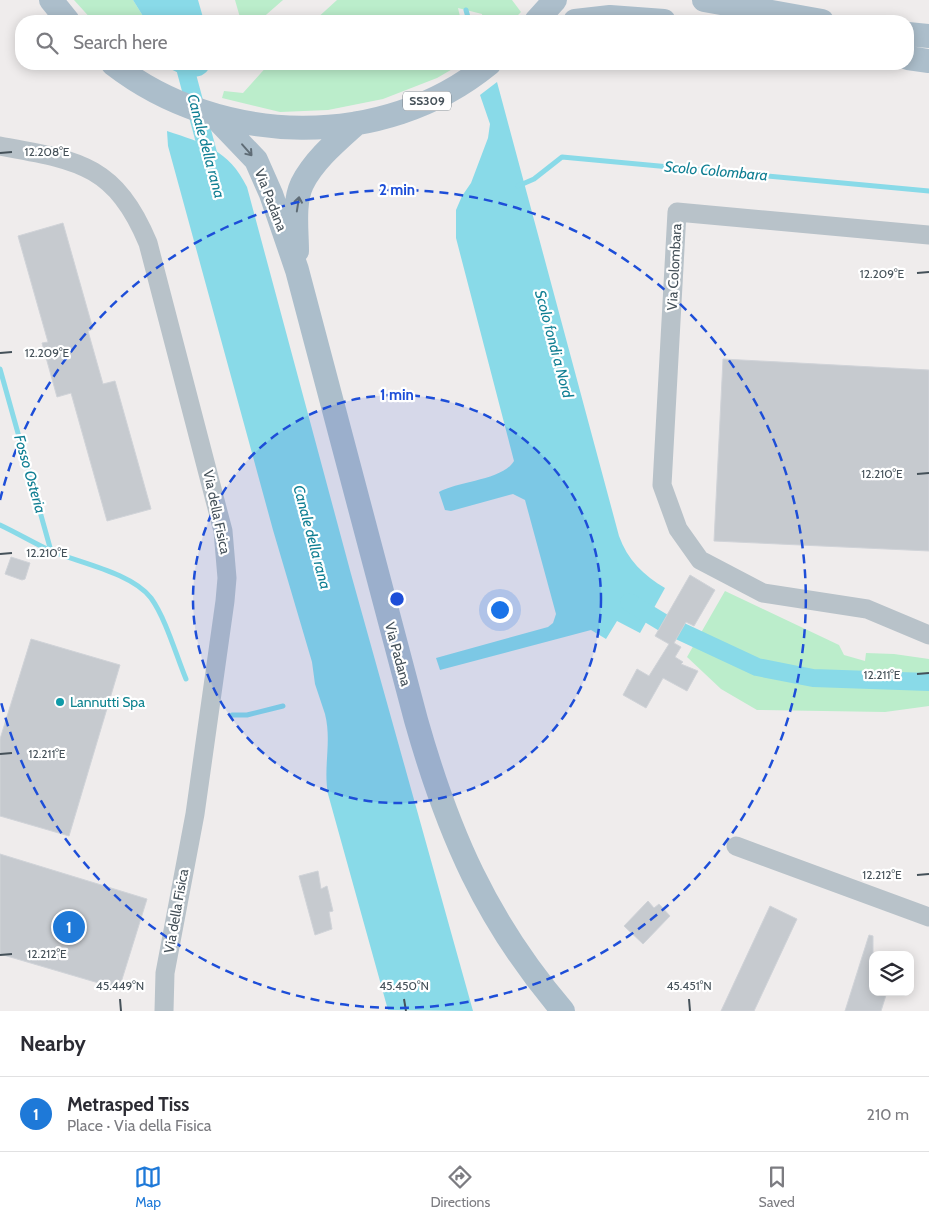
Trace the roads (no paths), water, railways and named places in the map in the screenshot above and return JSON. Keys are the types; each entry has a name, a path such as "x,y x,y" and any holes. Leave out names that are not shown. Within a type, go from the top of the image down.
{"main road":[{"path":"51,0 63,15"},
{"path":"541,15 555,0"},
{"path":"704,0 788,15"},
{"path":"914,35 929,36"},
{"path":"914,59 929,61"},
{"name":"SS309","path":"122,70 153,90 182,104 213,115 241,122 289,128 357,123 391,115 424,103 480,70"},
{"name":"Via Padana","path":"213,115 256,160 271,194 297,270 416,720 435,786 457,843 484,898 524,962 563,1011"},
{"name":"Via Padana","path":"297,270 297,213 301,185 318,160 357,123"}],"street":[{"name":"Via della Fisica","path":"0,146 57,156 90,170 114,186 128,202 139,220 148,242 224,532 227,578 225,601 195,814 165,973 164,1011"},
{"name":"Via Colombara","path":"929,235 677,212 662,485 678,529 700,560 763,593 867,609 929,635"},
{"path":"736,846 929,917"},
{"name":"Via della Fisica","path":"165,973 169,1011"}],"water":[{"path":"133,0 198,0 202,15 142,15"},
{"path":"173,70 208,70 202,75 195,77"},
{"path":"497,82 619,536 622,544 637,566 665,588 640,633 617,621 606,639 591,630 440,670 436,658 548,627 553,623 556,614 525,500 513,494 451,511 445,510 439,492 500,472 514,461 456,238 456,210 462,196 471,183 488,138 490,124 480,95"},
{"path":"167,131 203,144 223,156 240,174 247,187 351,574 473,1011 388,1010 328,794 326,774 327,724 315,684 312,662 273,530 168,146"}],"waterway":[{"name":"Scolo fondi a Nord","path":"466,10 467,15"},
{"name":"Canale della rana","path":"186,70 212,168"},
{"name":"Scolo Colombara","path":"518,186 534,179 562,157 929,191"},
{"name":"Fosso Osteria","path":"0,369 51,551"},
{"path":"0,525 51,551 119,575 142,589 151,598 161,616 186,679"},
{"path":"629,602 667,625 757,667 813,678 929,682"},
{"path":"232,715 247,715 283,706"}],"place":[{"name":"Lannutti Spa","path":"60,702"},
{"name":"Metrasped Tiss","path":"69,927"}]}
